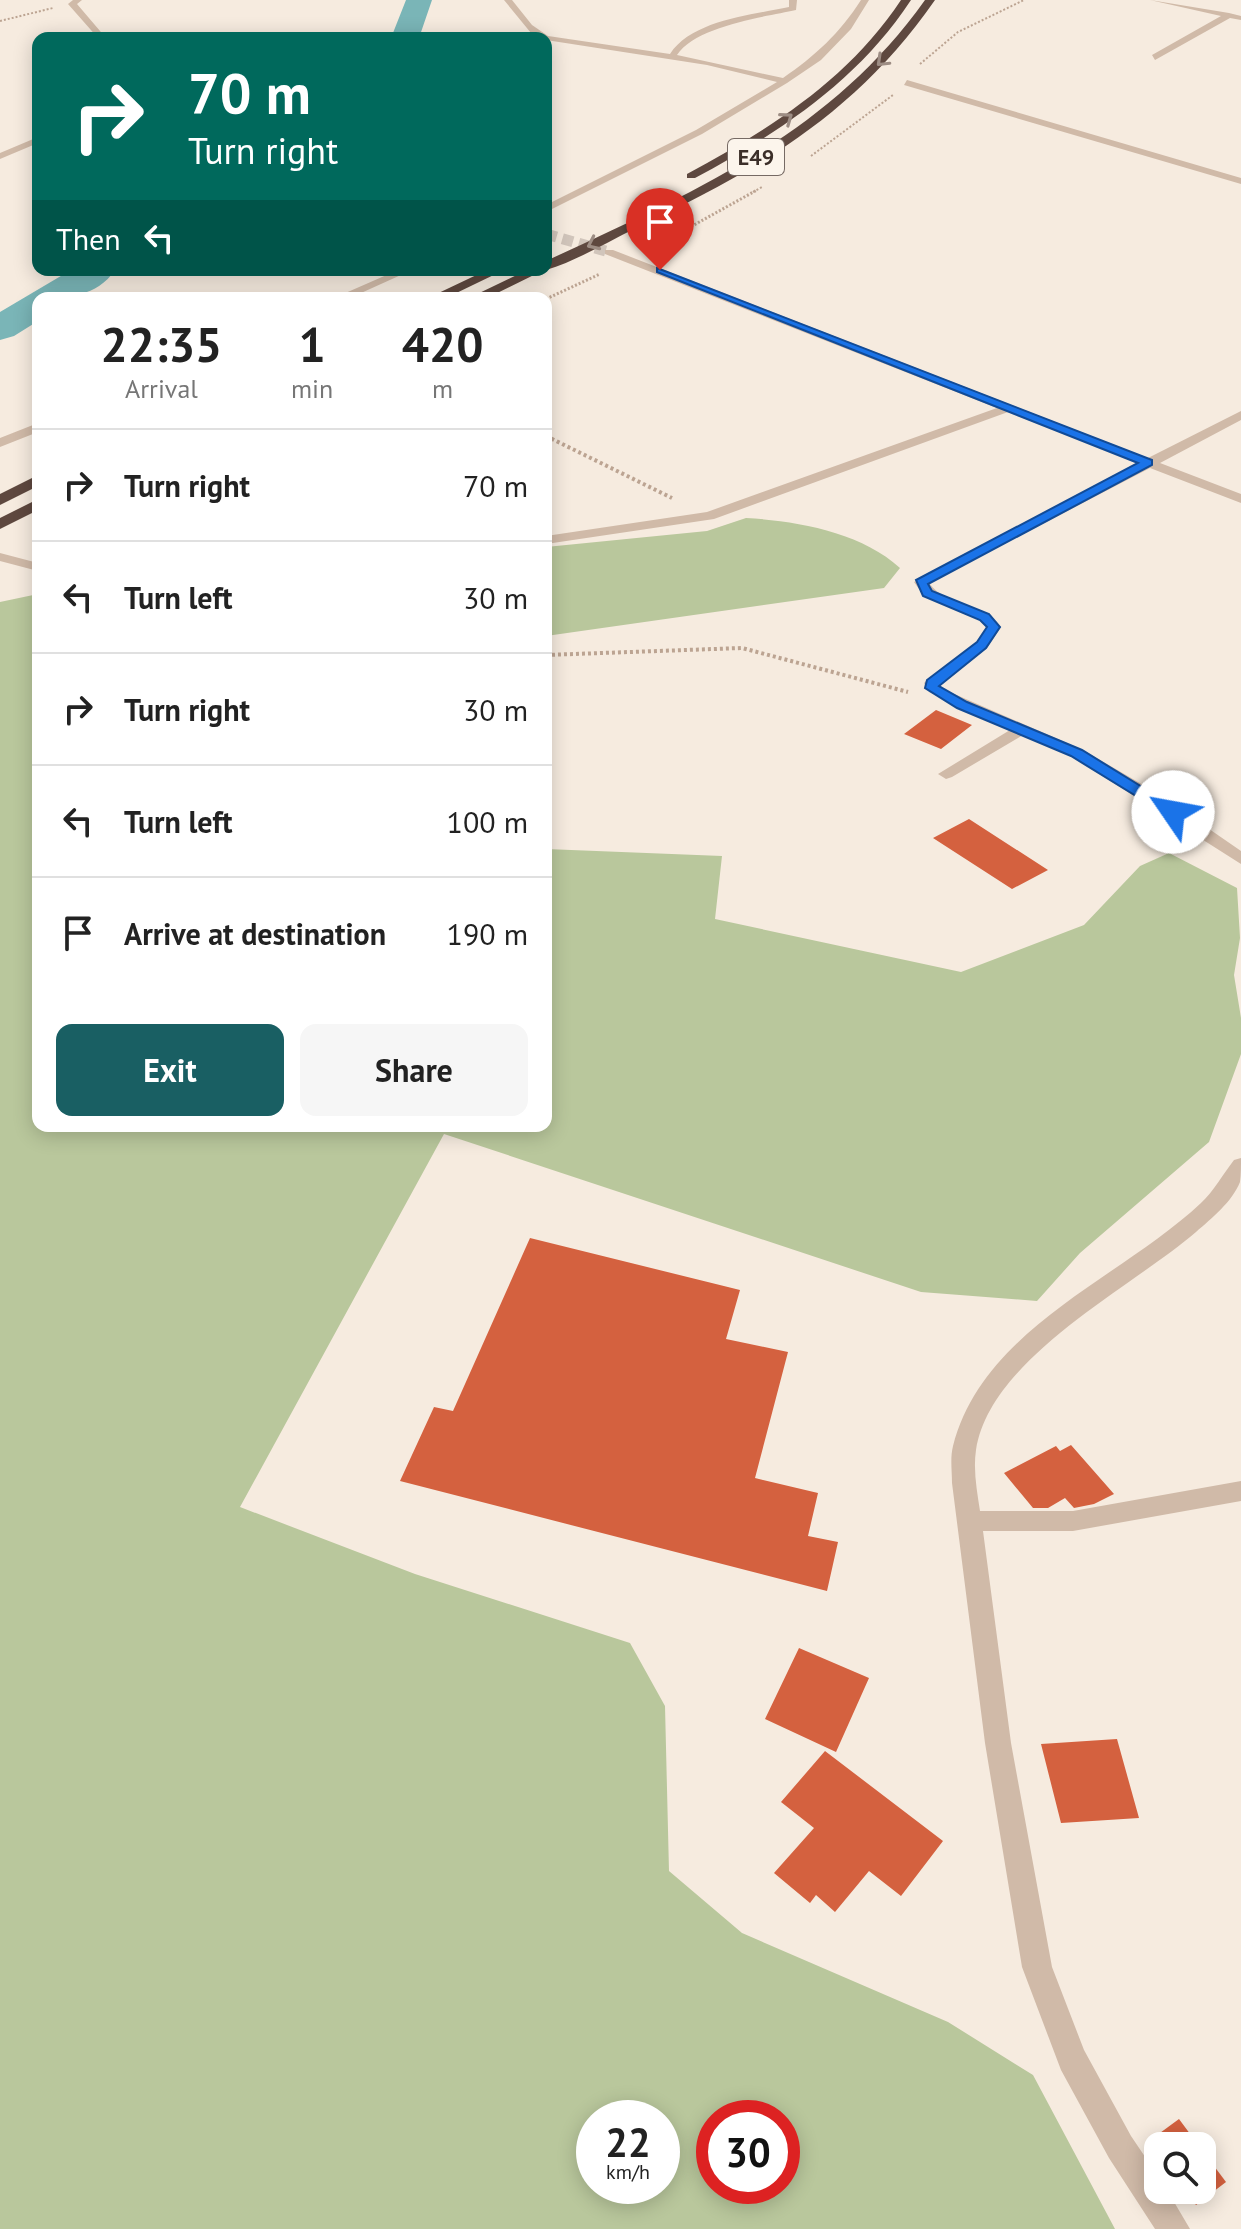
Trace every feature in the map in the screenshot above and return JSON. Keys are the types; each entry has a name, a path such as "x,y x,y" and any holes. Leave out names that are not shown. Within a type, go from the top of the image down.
{"highway":[{"name":"E49","path":"682,181 770,130 836,80 876,43 906,0"},
{"name":"E49","path":"552,263 682,200 832,107 889,55 930,0"},
{"path":"448,292 484,276"},
{"path":"488,292 524,276"},
{"path":"0,500 32,483"},
{"path":"0,524 32,507"}],"street":[{"path":"508,0 521,11 529,30 533,32"},
{"path":"672,57 675,48 693,36 793,8 793,0"},
{"path":"552,206 699,132 784,81 818,58 848,27 865,0"},
{"path":"1154,0 1241,18"},
{"path":"75,2 98,32"},
{"path":"1155,57 1229,15"},
{"path":"552,39 672,57 784,81"},
{"path":"907,83 1241,181"},
{"path":"0,156 32,143"},
{"path":"609,252 1241,499"},
{"path":"354,292 393,276"},
{"path":"552,539 709,516 1009,408"},
{"path":"1241,415 921,582 927,593 985,617 994,627 982,645 932,683 937,692 1077,753 1151,797 1241,859"},
{"path":"0,443 32,430"},
{"path":"0,557 32,566"},
{"path":"0,573 18,563"},
{"path":"946,774 1021,730"},
{"path":"1174,2229 1120,2147 1072,2059 1037,1967 998,1743 964,1483 965,1448 973,1422 993,1388 1015,1362 1070,1314 1209,1209 1241,1165"},
{"path":"969,1521 1073,1521 1241,1491"}],"path":[{"path":"0,21 75,2"},
{"path":"552,296 631,259"},
{"path":"552,439 709,516"},
{"path":"552,655 742,648 912,692 937,692"}],"green space":[{"path":"746,518 807,526 867,545 900,568 884,588 552,635 552,546 707,531"},
{"path":"32,595 32,1132 552,1132 552,849 722,856 715,919 961,972 1084,925 1140,866 1169,853 1237,888 1240,938 1234,975 1241,1018 1241,1054 1209,1142 1080,1253 1037,1301 921,1292 444,1134 240,1507 415,1574 630,1643 665,1706 669,1871 742,1933 948,2022 1033,2075 1115,2229 0,2229 0,602"}],"building":[{"path":"936,710 972,725 941,749 904,734"},
{"path":"969,819 1048,870 1012,889 933,838"},
{"path":"530,1238 740,1290 726,1339 788,1352 755,1478 818,1493 808,1536 838,1542 827,1591 400,1481 434,1407 453,1411"},
{"path":"1071,1445 1114,1494 1094,1504 1074,1508 1065,1498 1048,1508 1033,1508 1004,1473 1056,1446 1060,1451"},
{"path":"799,1648 869,1678 836,1752 765,1719"},
{"path":"1117,1739 1139,1818 1061,1823 1041,1744"},
{"path":"825,1751 943,1841 901,1896 869,1871 835,1912 816,1895 810,1903 774,1873 814,1828 781,1802"},
{"path":"1179,2119 1189,2132 1161,2132"},
{"path":"1216,2169 1226,2182 1216,2190"}],"waterway":[{"path":"407,32 419,0"},
{"path":"60,292 87,276"},
{"path":"0,328 32,309"}],"tunnel":[{"path":"552,236 609,252"}],"route":[{"path":"660,270 1147,462 921,582 927,593 985,617 993,622 994,627 982,645 932,683 932,688 962,705 1077,753 1173,812"}]}
